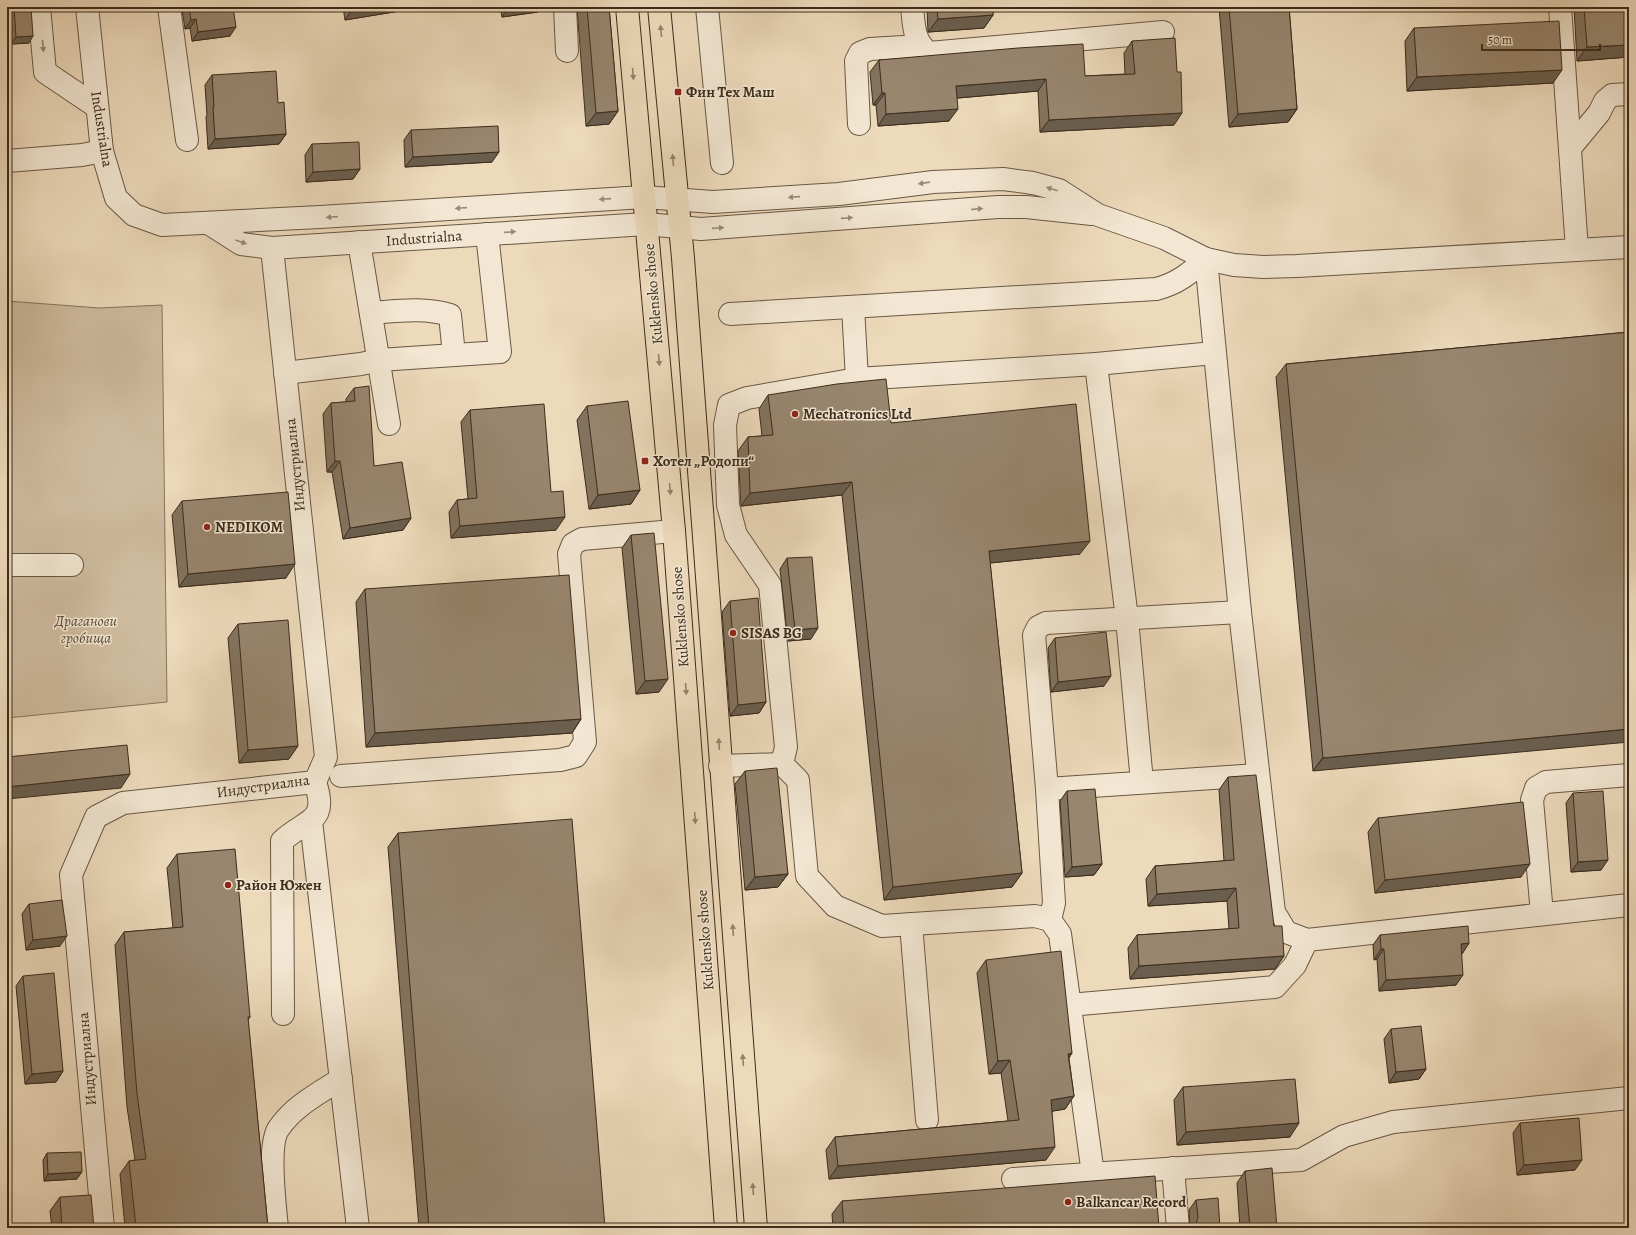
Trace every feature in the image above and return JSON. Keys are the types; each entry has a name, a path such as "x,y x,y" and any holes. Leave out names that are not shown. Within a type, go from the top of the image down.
{"main road":[{"name":"Kuklensko shose","path":"627,7 674,531 726,1228"},
{"name":"Kuklensko shose","path":"659,7 676,199 684,264 720,766 756,1228"}],"street":[{"path":"39,7 45,72 97,107"},
{"name":"Industrialna","path":"87,7 102,151 116,198 134,215 162,225 644,197 713,202 839,194 933,182 1003,179 1033,183 1059,190 1098,215"},
{"path":"168,7 187,140"},
{"path":"565,7 567,52"},
{"path":"707,7 722,164"},
{"path":"912,7 915,35 920,46 929,53 1163,32"},
{"path":"1560,7 1577,250"},
{"path":"859,124 856,61 860,53 870,49 920,46"},
{"path":"1570,148 1599,113 1605,101 1612,95 1629,94"},
{"path":"7,161 82,155 102,151"},
{"name":"Industrialna","path":"208,223 242,244 272,248 646,224 701,229 998,207 1026,207 1098,215"},
{"path":"1098,215 1164,238 1206,259 1234,265 1263,267 1629,247"},
{"path":"285,373 361,364 379,360 500,352 487,234"},
{"path":"359,242 390,424"},
{"name":"Индустриална","path":"103,1228 71,875 96,817 123,803 315,782 326,757 272,248"},
{"path":"730,314 1156,289 1170,286 1185,277 1206,259"},
{"path":"1206,259 1240,612 1274,912 1286,932 1307,940 1629,905"},
{"path":"853,307 858,379"},
{"path":"371,313 405,311 440,312 450,314 454,355"},
{"path":"782,764 786,747 770,585 736,535 728,505 725,425 729,406 747,398 858,379 1096,364 1214,352"},
{"path":"1096,364 1128,619 1142,782"},
{"path":"341,776 560,760 576,756 585,742 568,554 573,544 582,539 674,531"},
{"path":"7,564 72,566"},
{"path":"1050,920 1054,903 1047,789 1034,635 1038,627 1046,623 1240,612"},
{"path":"720,766 782,764 798,780 806,876 835,906 882,926 1034,916 1050,920 1060,934 1092,1174"},
{"path":"1047,789 1258,775"},
{"path":"1542,914 1532,800 1536,788 1546,782 1629,775"},
{"path":"283,1014 282,840 295,829 311,821 320,807 320,796 315,782"},
{"path":"311,821 358,1228"},
{"path":"911,924 927,1120"},
{"path":"1070,1005 1276,987 1295,965 1307,940"},
{"path":"277,1228 272,1159 277,1129 298,1107 341,1079"},
{"path":"1014,1179 1301,1160 1344,1136 1393,1122 1629,1098"},
{"path":"1173,1168 1178,1228"}],"green space":[{"name":"Драганови гробища","path":"7,301 99,308 162,305 167,702 7,718"}],"building":[{"path":"14,7 31,7 33,36 16,37"},
{"path":"189,7 233,7 236,27 198,32 196,19 191,20"},
{"path":"587,7 609,7 618,111 596,113"},
{"path":"937,7 993,7 993,15 938,19"},
{"path":"1229,7 1289,7 1297,109 1238,114"},
{"path":"1584,7 1629,7 1629,45 1587,47"},
{"path":"1559,21 1562,70 1417,77 1414,28"},
{"path":"1175,38 1177,72 1181,72 1182,113 1049,120 1046,79 956,86 958,109 886,114 885,93 882,93 879,60 1083,44 1085,76 1135,74 1132,41"},
{"path":"276,71 278,103 284,102 286,134 215,139 212,75"},
{"path":"498,126 499,152 413,157 411,130"},
{"path":"359,142 360,169 313,172 312,144"},
{"path":"1629,332 1629,729 1323,758 1286,364"},
{"path":"886,379 891,423 1076,404 1090,541 989,551 1022,873 893,887 852,482 750,493 748,437 773,435 768,395 837,384"},
{"path":"369,386 374,466 402,462 411,518 350,528 340,461 335,461 331,403 355,401 354,388"},
{"path":"628,401 640,490 598,495 587,406"},
{"path":"544,404 551,492 563,491 565,517 460,526 457,500 477,498 470,410"},
{"path":"288,492 295,564 188,574 182,501"},
{"path":"654,533 668,679 645,681 631,535"},
{"path":"812,557 818,628 795,630 787,558"},
{"path":"569,575 581,719 375,733 365,589"},
{"path":"758,598 766,702 738,705 730,601"},
{"path":"288,620 298,746 248,750 238,624"},
{"path":"1106,632 1111,676 1058,682 1055,638"},
{"path":"127,745 130,774 7,787 7,757"},
{"path":"777,768 788,874 755,877 745,771"},
{"path":"1256,775 1274,926 1282,926 1284,956 1139,966 1137,935 1239,928 1236,888 1157,894 1155,866 1234,860 1228,777"},
{"path":"1095,789 1102,864 1072,867 1067,791"},
{"path":"1603,791 1608,860 1578,862 1573,793"},
{"path":"1523,802 1530,864 1385,880 1378,818"},
{"path":"572,819 605,1228 429,1228 398,833"},
{"path":"235,849 250,1017 248,1017 268,1228 136,1228 129,1161 146,1159 137,1094 124,932 183,927 177,854"},
{"path":"62,900 67,936 33,940 29,904"},
{"path":"1468,926 1469,943 1461,944 1463,975 1386,980 1384,949 1381,949 1380,935"},
{"path":"1061,951 1072,1053 1068,1054 1074,1096 1051,1100 1055,1147 838,1166 835,1137 1019,1120 1010,1060 998,1061 986,960"},
{"path":"54,973 63,1071 32,1074 23,976"},
{"path":"1421,1026 1426,1069 1396,1072 1391,1029"},
{"path":"1295,1079 1299,1123 1186,1132 1183,1087"},
{"path":"1579,1118 1582,1160 1524,1165 1520,1123"},
{"path":"81,1152 82,1172 48,1174 47,1153"},
{"path":"1272,1168 1277,1228 1250,1228 1245,1171"},
{"name":"Balkancar Record","path":"1155,1176 1159,1228 844,1228 842,1201"},
{"path":"91,1195 94,1228 62,1228 60,1197"},
{"path":"1218,1198 1220,1228 1192,1228 1196,1224 1198,1217 1196,1200"}],"place":[{"name":"Фин Тех Маш","path":"678,92"},
{"name":"Mechatronics Ltd","path":"795,414"},
{"name":"Хотел „Родопи“","path":"645,461"},
{"name":"NEDIKOM","path":"207,527"},
{"name":"SISAS BG","path":"733,633"},
{"name":"Район Южен","path":"228,885"},
{"name":"Balkancar Record","path":"1068,1202"}]}
